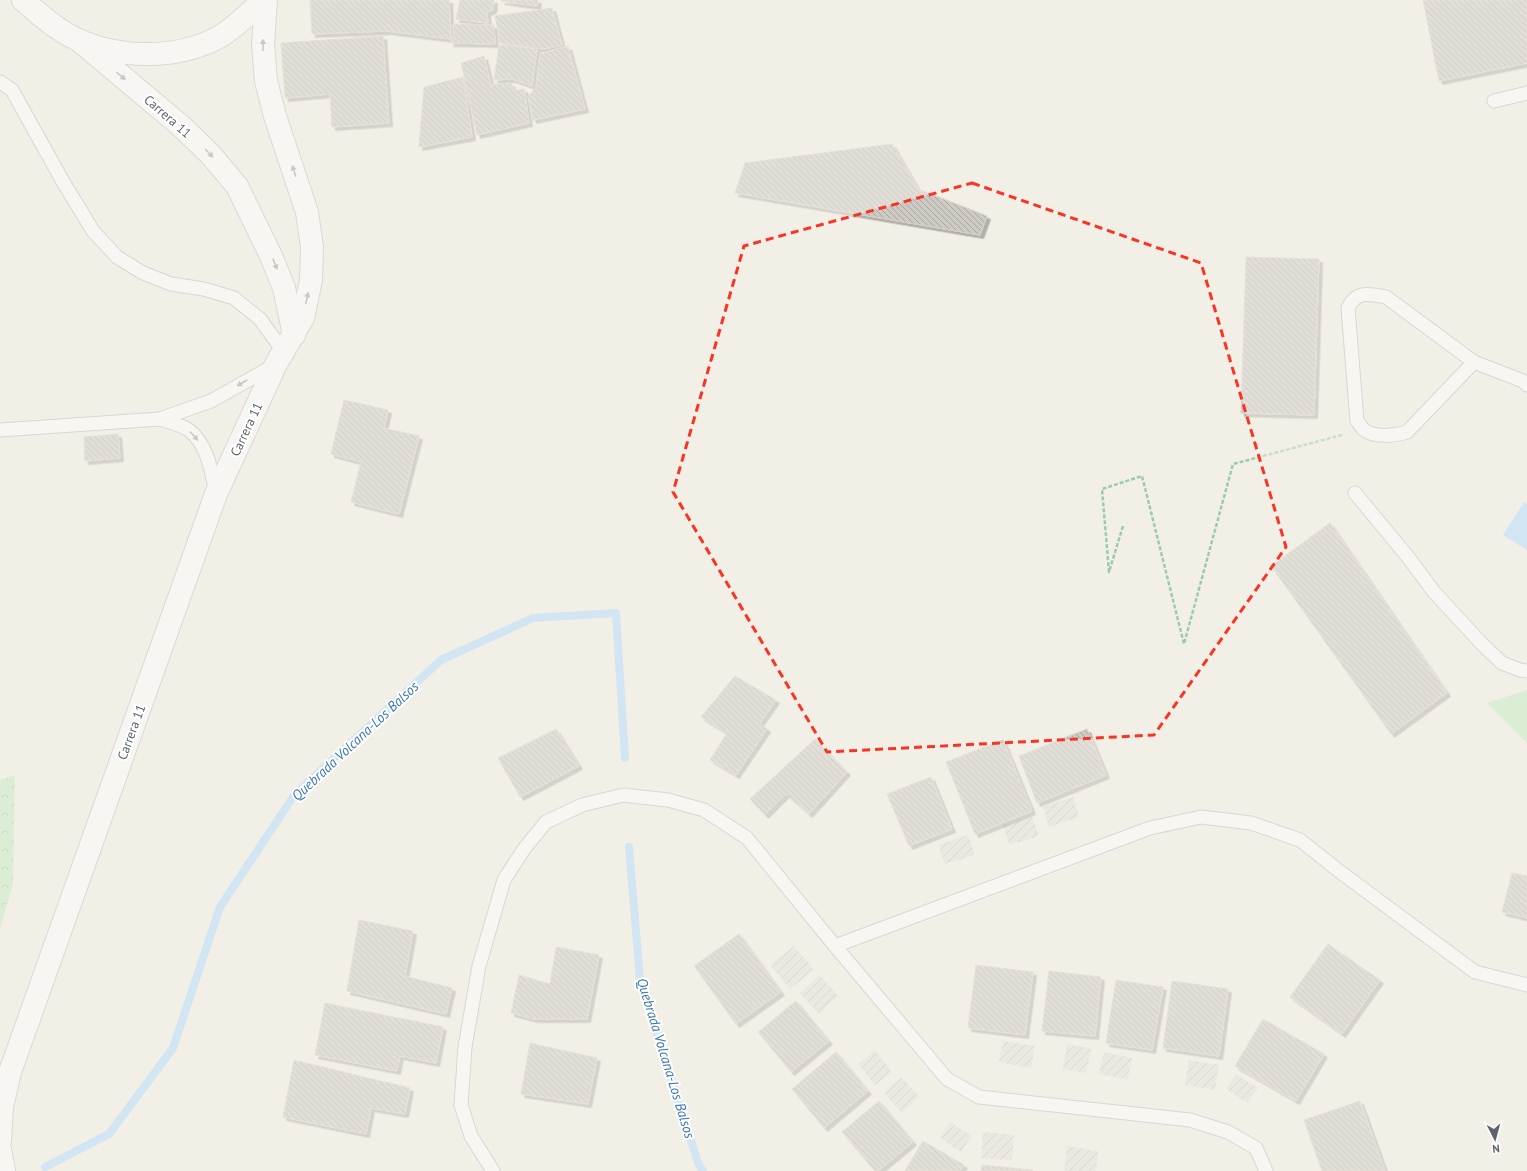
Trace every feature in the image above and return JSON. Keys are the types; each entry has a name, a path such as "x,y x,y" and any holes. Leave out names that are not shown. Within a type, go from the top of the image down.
{"street":[{"path":"23,0 59,30 81,42 112,51 137,54 165,54 186,50 206,43 223,34 241,21 265,0"},
{"name":"Carrera 11","path":"0,1140 2,1107 10,1072 216,494 285,350 303,318 305,310 311,280 312,247 307,212 275,116 266,81 263,45 265,0"},
{"name":"Carrera 11","path":"81,42 180,126 210,154 237,186 269,250 284,288 285,350"},
{"path":"0,1149 4,1171"}],"lane":[{"path":"0,82 12,90 62,180 93,231 117,257 143,273 170,284 204,289 234,298 260,319 285,350 211,401 160,419 0,430"},
{"path":"1494,101 1527,93"},
{"path":"1474,362 1407,432 1395,436 1384,435 1364,429 1357,421 1348,308 1354,298 1370,294 1386,297 1474,362 1523,381 1527,385"},
{"path":"160,419 188,430 197,439 204,449 209,461 216,494"},
{"path":"1355,493 1408,557 1434,592 1482,644 1502,663 1520,670 1527,670"},
{"path":"493,1171 471,1136 461,1105 465,1047 478,966 504,880 524,849 546,822 582,805 623,795 668,800 704,810 747,838 835,946 947,1079 979,1097 1019,1100 1190,1120 1228,1132 1256,1148 1266,1171"},
{"path":"835,946 1150,828 1201,817 1251,823 1300,840 1339,871 1476,972 1527,985"}],"path":[{"path":"1123,526 1108,572 1102,489 1142,476 1184,644 1233,464 1364,429"}],"highlighted area":[{"path":"972,183 1201,263 1286,547 1154,735 827,752 673,492 744,246"}],"shaded area":[{"path":"1073,797 1079,817 1049,827 1043,807"},
{"path":"1032,816 1039,836 1009,845 1003,825"},
{"path":"968,835 975,855 945,864 938,845"},
{"path":"794,946 814,970 790,989 770,965"},
{"path":"820,975 838,996 819,1014 800,993"},
{"path":"1003,1041 1035,1046 1031,1068 999,1062"},
{"path":"1067,1044 1091,1048 1086,1073 1063,1069"},
{"path":"875,1051 892,1072 875,1085 858,1064"},
{"path":"1104,1052 1132,1058 1128,1080 1099,1074"},
{"path":"1189,1060 1219,1065 1215,1090 1185,1085"},
{"path":"1236,1074 1258,1088 1247,1103 1226,1089"},
{"path":"901,1077 919,1096 902,1113 884,1093"},
{"path":"950,1122 972,1136 961,1152 940,1138"},
{"path":"983,1132 1014,1135 1012,1160 981,1158"},
{"path":"1067,1146 1098,1151 1096,1171 1064,1171"}],"green space":[{"path":"1527,690 1527,743 1487,703"},
{"path":"15,775 13,884 0,929 0,780"}],"water":[{"path":"1524,502 1527,504 1527,550 1503,535"}],"building":[{"path":"310,0 449,0 451,39 387,31 312,34"},
{"path":"460,0 494,0 493,10 487,12 488,23 456,19"},
{"path":"538,0 537,6 501,1"},
{"path":"1423,0 1527,0 1527,63 1439,81"},
{"path":"552,8 562,45 544,49 500,43 495,16"},
{"path":"453,24 494,25 495,44 450,43 454,36"},
{"path":"383,36 389,123 332,127 330,94 285,98 281,43"},
{"path":"499,45 537,49 532,86 512,79 494,80"},
{"path":"568,46 585,109 533,120 528,96 536,88 540,54"},
{"path":"484,56 491,85 511,83 514,91 524,89 529,123 477,135 461,63"},
{"path":"463,77 472,137 419,147 424,87"},
{"path":"892,144 918,189 987,216 980,235 735,193 745,163"},
{"path":"1246,257 1319,259 1314,415 1241,413"},
{"path":"344,400 388,410 384,428 419,436 399,514 351,502 361,462 331,454"},
{"path":"118,434 120,458 85,461 84,437"},
{"path":"1330,523 1447,693 1391,734 1271,566"},
{"path":"735,676 776,700 760,723 767,729 736,775 710,760 727,733 701,717"},
{"path":"556,729 579,766 520,797 498,758"},
{"path":"1087,729 1106,775 1037,803 1019,756"},
{"path":"815,739 847,772 809,814 786,794 765,815 750,799"},
{"path":"1003,740 1032,811 975,834 946,762"},
{"path":"931,777 952,829 909,846 887,794"},
{"path":"1512,873 1527,876 1527,918 1502,912"},
{"path":"359,920 413,931 405,976 452,988 446,1014 347,991"},
{"path":"739,934 781,992 736,1024 694,966"},
{"path":"1328,944 1380,980 1342,1034 1290,997"},
{"path":"556,947 599,955 587,1019 534,1019 511,1013 519,975 550,984"},
{"path":"976,965 1033,972 1025,1035 968,1028"},
{"path":"1049,971 1101,977 1095,1036 1042,1031"},
{"path":"1116,980 1163,987 1152,1050 1106,1043"},
{"path":"1172,981 1228,989 1219,1056 1163,1048"},
{"path":"796,1001 829,1041 791,1072 758,1032"},
{"path":"325,1003 443,1027 436,1063 400,1056 397,1071 315,1055"},
{"path":"1263,1019 1324,1054 1296,1101 1235,1066"},
{"path":"530,1043 597,1058 588,1104 521,1094"},
{"path":"836,1052 868,1091 824,1128 792,1089"},
{"path":"294,1060 410,1088 405,1114 371,1108 366,1134 283,1117"},
{"path":"879,1101 913,1142 878,1171 875,1171 842,1132"},
{"path":"1360,1101 1385,1171 1322,1171 1304,1120"},
{"path":"923,1141 964,1165 960,1171 905,1171"},
{"path":"982,1165 1033,1170 1033,1171 981,1171"}],"waterway":[{"name":"Quebrada Volcana-Los Balsos","path":"45,1167 109,1134 173,1048 220,907 295,794 441,660 533,618 616,613 625,758"},
{"name":"Quebrada Volcana-Los Balsos","path":"629,847 640,979 698,1163 703,1171"}]}
